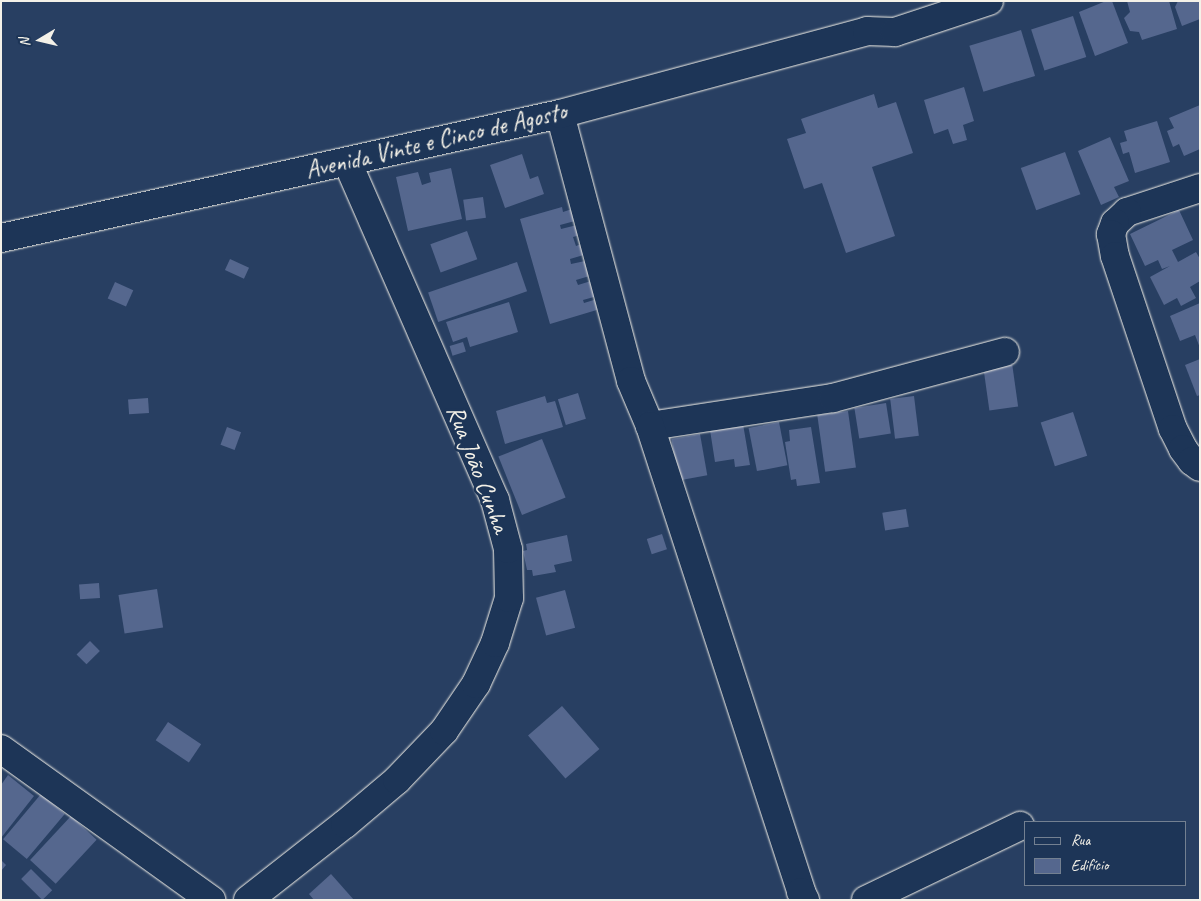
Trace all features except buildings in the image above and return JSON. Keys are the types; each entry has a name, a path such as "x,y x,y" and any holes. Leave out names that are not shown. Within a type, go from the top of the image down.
{"street":[{"name":"Avenida Vinte e Cinco de Agosto","path":"867,31 889,14 928,1"},
{"name":"Avenida Vinte e Cinco de Agosto","path":"1,238 560,114 867,31 895,32 989,1"},
{"path":"560,114 631,381 650,426 800,892 805,900"},
{"name":"Rua João Cunha","path":"248,900 345,824 397,780 444,730 476,684 494,643 509,598 508,549 495,500 347,162"},
{"path":"1200,188 1127,212 1115,223 1112,234 1115,256 1173,429 1183,449 1200,467"},
{"path":"650,426 833,398 1005,352"},
{"path":"1,749 211,900"},
{"path":"866,900 1020,826"}]}
